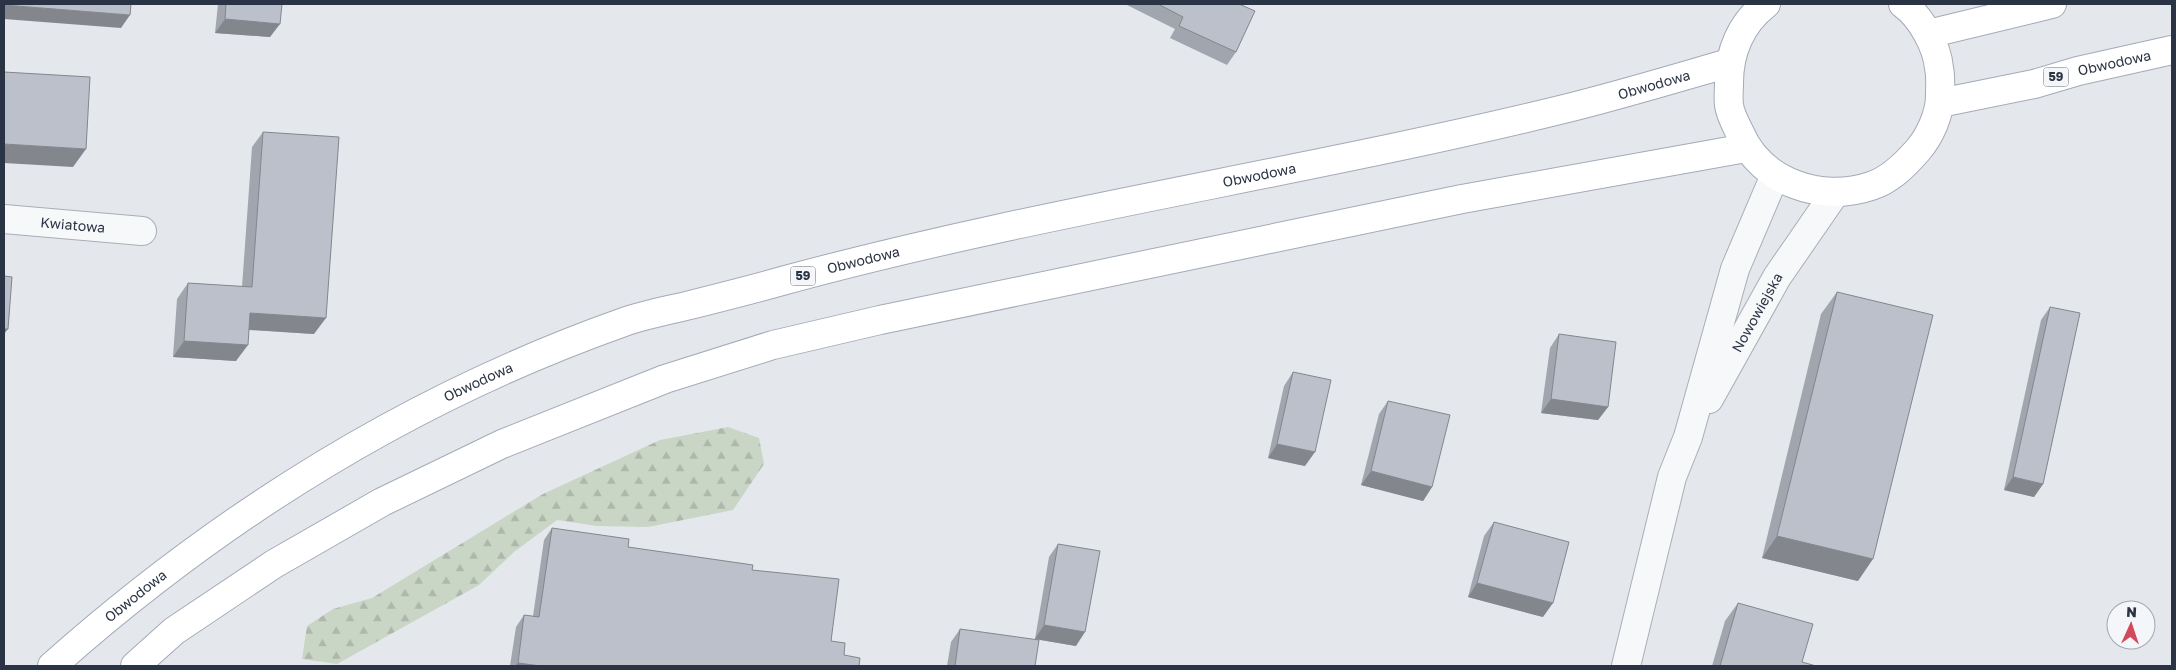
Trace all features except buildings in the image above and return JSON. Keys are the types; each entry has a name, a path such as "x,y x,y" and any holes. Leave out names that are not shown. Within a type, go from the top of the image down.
{"main road":[{"path":"1766,4 1756,11 1739,35 1729,63 1729,107 1746,148 1760,163 1775,175 1803,188 1834,192 1871,186 1904,167 1927,138 1940,103 1940,67 1928,34 1903,4"},
{"path":"1928,34 2052,4"},
{"name":"Obwodowa","path":"1940,103 2034,84 2078,70 2172,50"},
{"name":"Obwodowa","path":"52,666 102,622 183,557 289,484 394,424 500,370 628,320 738,294 858,260 1011,224 1290,168 1572,107 1729,63"},
{"path":"135,666 174,631 274,564 382,502 502,444 665,379 773,345 989,297 1462,199 1746,148"}],"street":[{"name":"Nowowiejska","path":"1626,666 1672,477 1688,437 1734,269 1775,175"},
{"name":"Nowowiejska","path":"1688,437 1777,277 1834,192"},
{"name":"Kwiatowa","path":"4,219 142,231"}],"green space":[{"path":"728,427 759,438 764,464 733,510 648,527 597,526 557,520 514,552 479,585 337,664 302,659 307,626 333,609 372,598 543,494 660,440"}]}
